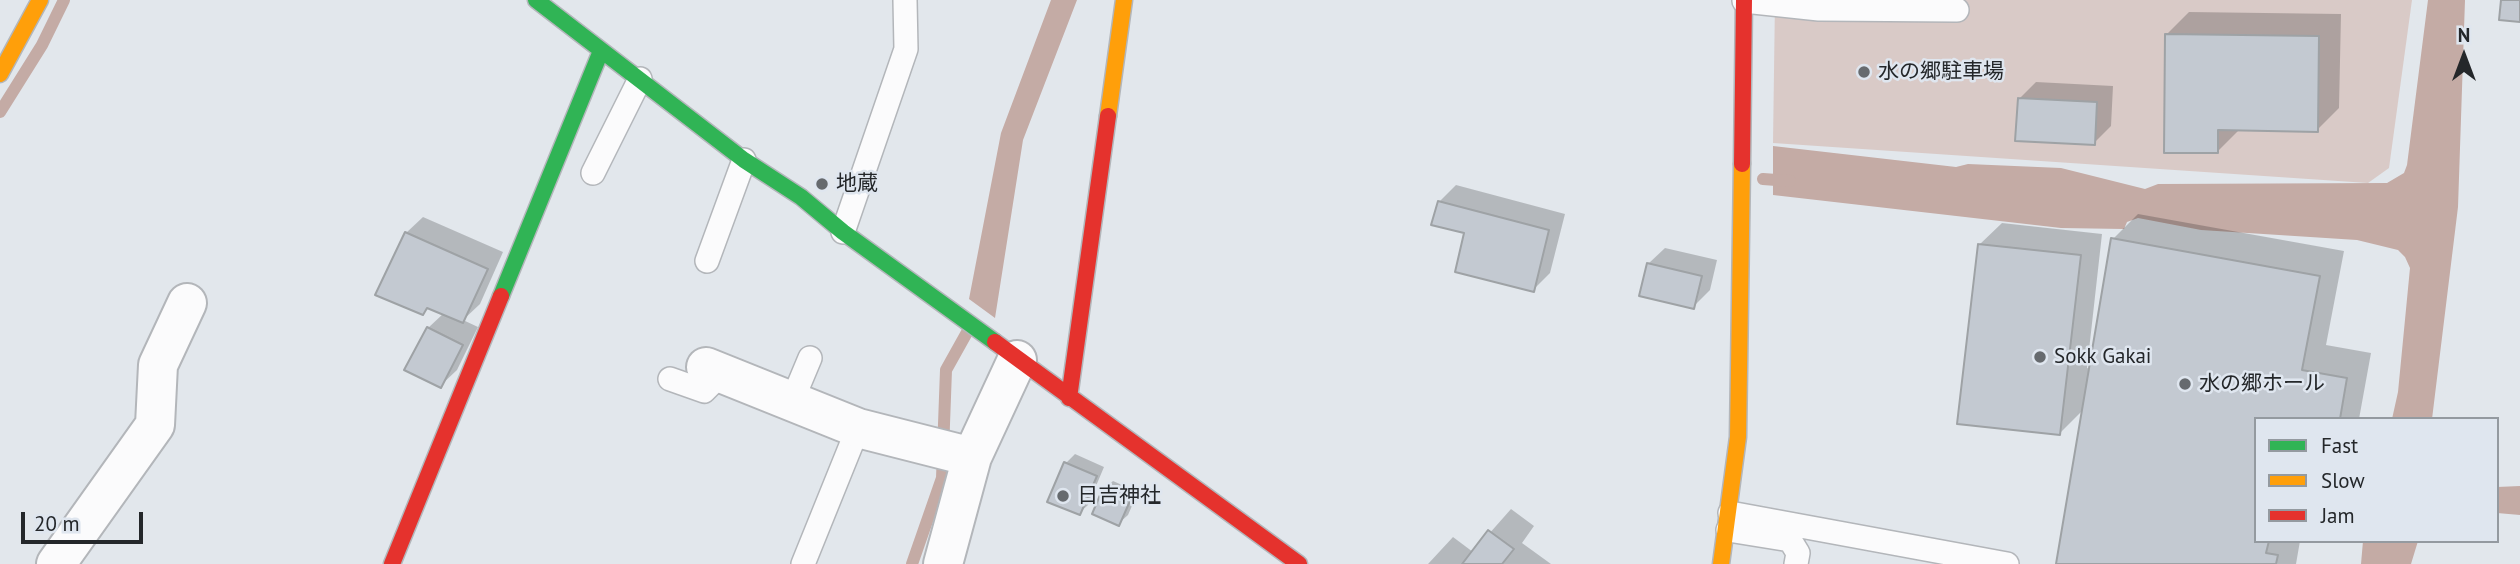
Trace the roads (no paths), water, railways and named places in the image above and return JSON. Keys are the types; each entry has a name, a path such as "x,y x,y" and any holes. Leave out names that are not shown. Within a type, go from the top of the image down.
{"street":[{"path":"0,74 40,0"},
{"path":"536,0 744,160 801,197 843,232 986,338 1298,564"},
{"path":"1069,398 1124,0"},
{"path":"1721,564 1729,522 1738,437 1744,1"},
{"path":"392,564 601,51"},
{"path":"56,564 155,425 158,365 187,303"},
{"path":"943,564 954,453 1017,360"},
{"path":"713,370 858,428 954,453"}],"lane":[{"path":"843,232 906,49 905,0"},
{"path":"1744,1 1819,9 1957,9"},
{"path":"593,173 640,79"},
{"path":"707,261 744,160"},
{"path":"792,401 810,358"},
{"path":"670,379 704,391 713,370"},
{"path":"803,564 858,428"},
{"path":"1729,522 1790,540 1798,553 1796,564"},
{"path":"1729,522 2007,564"}],"waterway":[{"path":"0,112 42,45 64,0"},
{"path":"1763,179 1790,181"},
{"path":"912,564 942,478 946,370 970,327"}],"place":[{"name":"水の郷駐車場","path":"1864,72"},
{"name":"地蔵","path":"822,184"},
{"name":"Sokk Gakai","path":"2040,357"},
{"name":"水の郷ホール","path":"2185,384"},
{"name":"日吉神社","path":"1063,496"}]}
